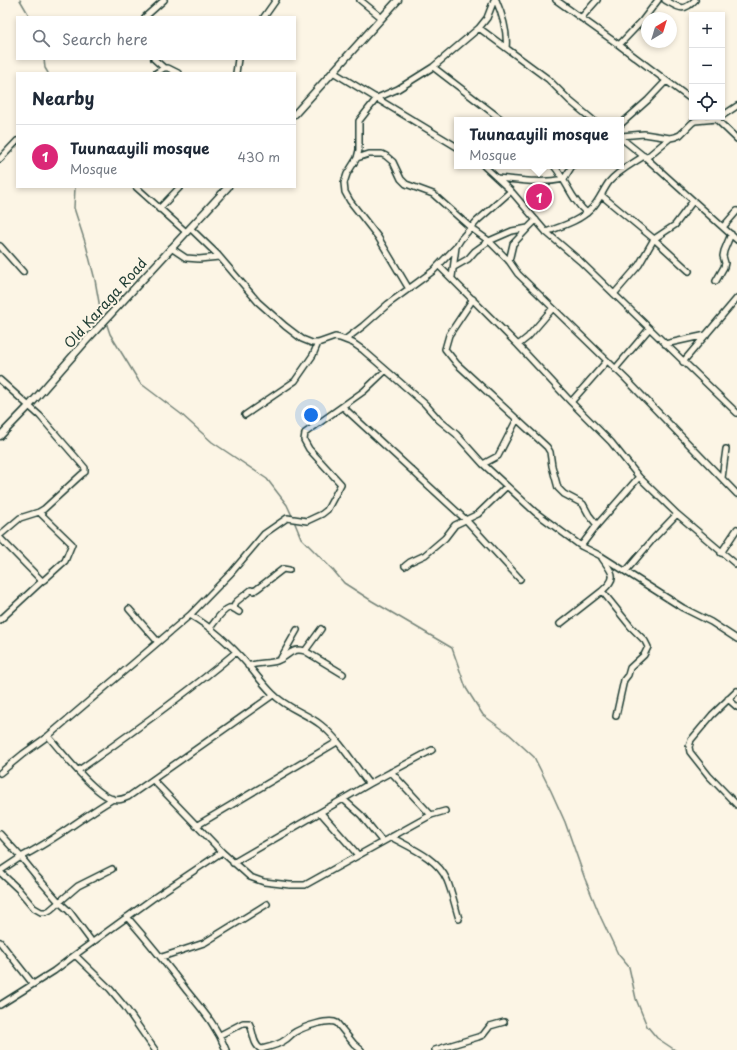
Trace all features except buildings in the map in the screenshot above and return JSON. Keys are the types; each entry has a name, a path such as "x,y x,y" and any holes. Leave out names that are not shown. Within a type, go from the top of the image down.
{"street":[{"path":"146,16 164,0"},
{"path":"360,0 382,18"},
{"path":"296,113 398,0"},
{"path":"409,288 378,237 350,201 345,192 344,183 347,174 357,158 359,150 358,121 377,98 398,89 432,67 479,28 495,0"},
{"path":"495,0 506,34 506,48"},
{"path":"556,0 689,98"},
{"path":"581,18 597,0"},
{"path":"618,45 642,21 658,0"},
{"path":"665,0 680,9 691,5 695,0"},
{"path":"265,16 273,1"},
{"path":"479,28 548,80 590,117"},
{"path":"155,60 164,68 168,68 176,72"},
{"path":"236,72 238,60"},
{"path":"432,67 498,117"},
{"path":"158,72 164,68"},
{"path":"333,72 454,146"},
{"path":"624,121 648,100 666,81"},
{"path":"725,113 737,106"},
{"path":"624,137 644,134 670,138 675,137 680,135 695,121 701,120"},
{"path":"721,120 737,139"},
{"path":"546,232 575,221 587,213 593,208 615,176 645,157 670,138"},
{"path":"624,140 737,240"},
{"path":"0,159 16,143"},
{"path":"357,158 369,154 382,154 386,156 393,162 401,179 406,184 433,194 471,228 489,241 509,261 518,274 615,369 737,494"},
{"path":"487,169 511,191 546,232 580,261 649,330 737,413"},
{"path":"556,169 581,208 587,213"},
{"path":"497,178 552,182 564,179 570,169"},
{"path":"137,188 159,209 188,230 219,257 258,302 285,326 312,343 318,343 335,337 346,339 363,350 425,404 438,420 456,434 483,464 535,512 581,546 626,571 683,608 711,622 737,640"},
{"path":"159,209 179,188"},
{"name":"Old Karaga Road","path":"0,436 227,188"},
{"path":"346,339 409,288 439,266 476,221 511,191"},
{"path":"601,195 654,239 689,271"},
{"path":"614,294 639,265 654,239 676,225 693,201"},
{"path":"724,227 737,211"},
{"path":"509,261 513,244 536,220"},
{"path":"454,267 489,241 512,231 528,228"},
{"path":"716,281 726,264 723,256 731,234"},
{"path":"0,246 23,272"},
{"path":"452,277 456,247"},
{"path":"172,248 186,258 199,259 219,257"},
{"path":"439,266 452,277 518,344 571,402 611,442 639,477 677,514 721,553 737,565"},
{"path":"683,362 737,298"},
{"path":"474,299 449,335 444,348 457,364 547,447 550,452 558,488 564,494 583,504 597,525"},
{"path":"518,344 528,337 553,308"},
{"path":"615,369 649,330"},
{"path":"665,344 706,334"},
{"path":"245,415 295,381 318,343"},
{"path":"571,402 607,361"},
{"path":"0,773 48,736 190,615 231,573 264,534 287,518 307,520 322,514 327,510 341,484 309,449 304,440 305,433 364,391 386,370"},
{"path":"0,380 29,406 57,435 85,468 85,472 52,503 39,512 20,518 0,536 42,581"},
{"path":"343,407 466,520 520,579"},
{"path":"483,464 498,456 517,419"},
{"path":"722,478 726,449"},
{"path":"581,546 597,525 639,477"},
{"path":"405,566 425,555 445,538 455,525 478,514 507,486"},
{"path":"0,620 65,561 72,544 39,512"},
{"path":"626,571 677,514"},
{"path":"721,553 737,529"},
{"path":"560,624 610,584 613,577 612,573 601,556"},
{"path":"210,628 224,612 233,608 236,602 251,590 254,591 257,589 283,568 289,570"},
{"path":"602,591 631,627 645,641 648,647 644,655 630,668 628,675 624,680 616,716"},
{"path":"233,608 239,612"},
{"path":"129,609 158,642"},
{"path":"190,615 210,628 236,652 283,703 321,725 337,742 369,784"},
{"path":"305,651 321,629"},
{"path":"279,660 297,630"},
{"path":"248,666 257,663 273,662 279,660 292,651 299,649 305,651 343,674"},
{"path":"79,770 184,695 236,652"},
{"path":"737,691 691,740 689,747 690,752 709,776 737,805"},
{"path":"48,736 95,788 105,796 121,800 153,780 274,695"},
{"path":"728,699 737,707"},
{"path":"196,826 337,742"},
{"path":"233,863 322,813 369,784 432,750"},
{"path":"391,772 431,815"},
{"path":"153,780 196,826 233,863 250,877 264,882 290,885 305,885 431,815 445,811"},
{"path":"112,869 78,886 46,912 41,912 34,908 18,888 0,872 21,857 52,840 113,799"},
{"path":"343,799 361,815 382,841"},
{"path":"322,813 358,855"},
{"path":"0,834 69,911 92,942"},
{"path":"391,837 428,858 438,867 446,879 459,919"},
{"path":"0,1005 54,971 152,899 222,852"},
{"path":"162,957 204,943 267,904"},
{"path":"127,917 162,957 204,1011 220,1035 226,1050"},
{"path":"0,942 33,984"},
{"path":"75,955 110,989 125,1007 155,1050"},
{"path":"220,1035 243,1023 249,1023 258,1047 261,1049 285,1040 294,1032 306,1027 334,1021 338,1023 354,1044 361,1050"},
{"path":"435,1050 478,1038 483,1035 490,1026 504,1022"}],"waterway":[{"path":"20,0 29,16"},
{"path":"44,60 45,68 47,72"},
{"path":"75,188 74,208 86,245 100,308 104,319"},
{"path":"106,322 110,334 140,383 181,414 212,442 267,479 287,505 293,518"},
{"path":"294,521 301,538 344,583 452,648 466,688 483,715 509,734 534,757 565,822 585,879 601,918 618,954 629,967 636,999 647,1026 657,1038 675,1050"}],"place":[{"name":"Tuunaayili mosque","path":"539,197"}]}
